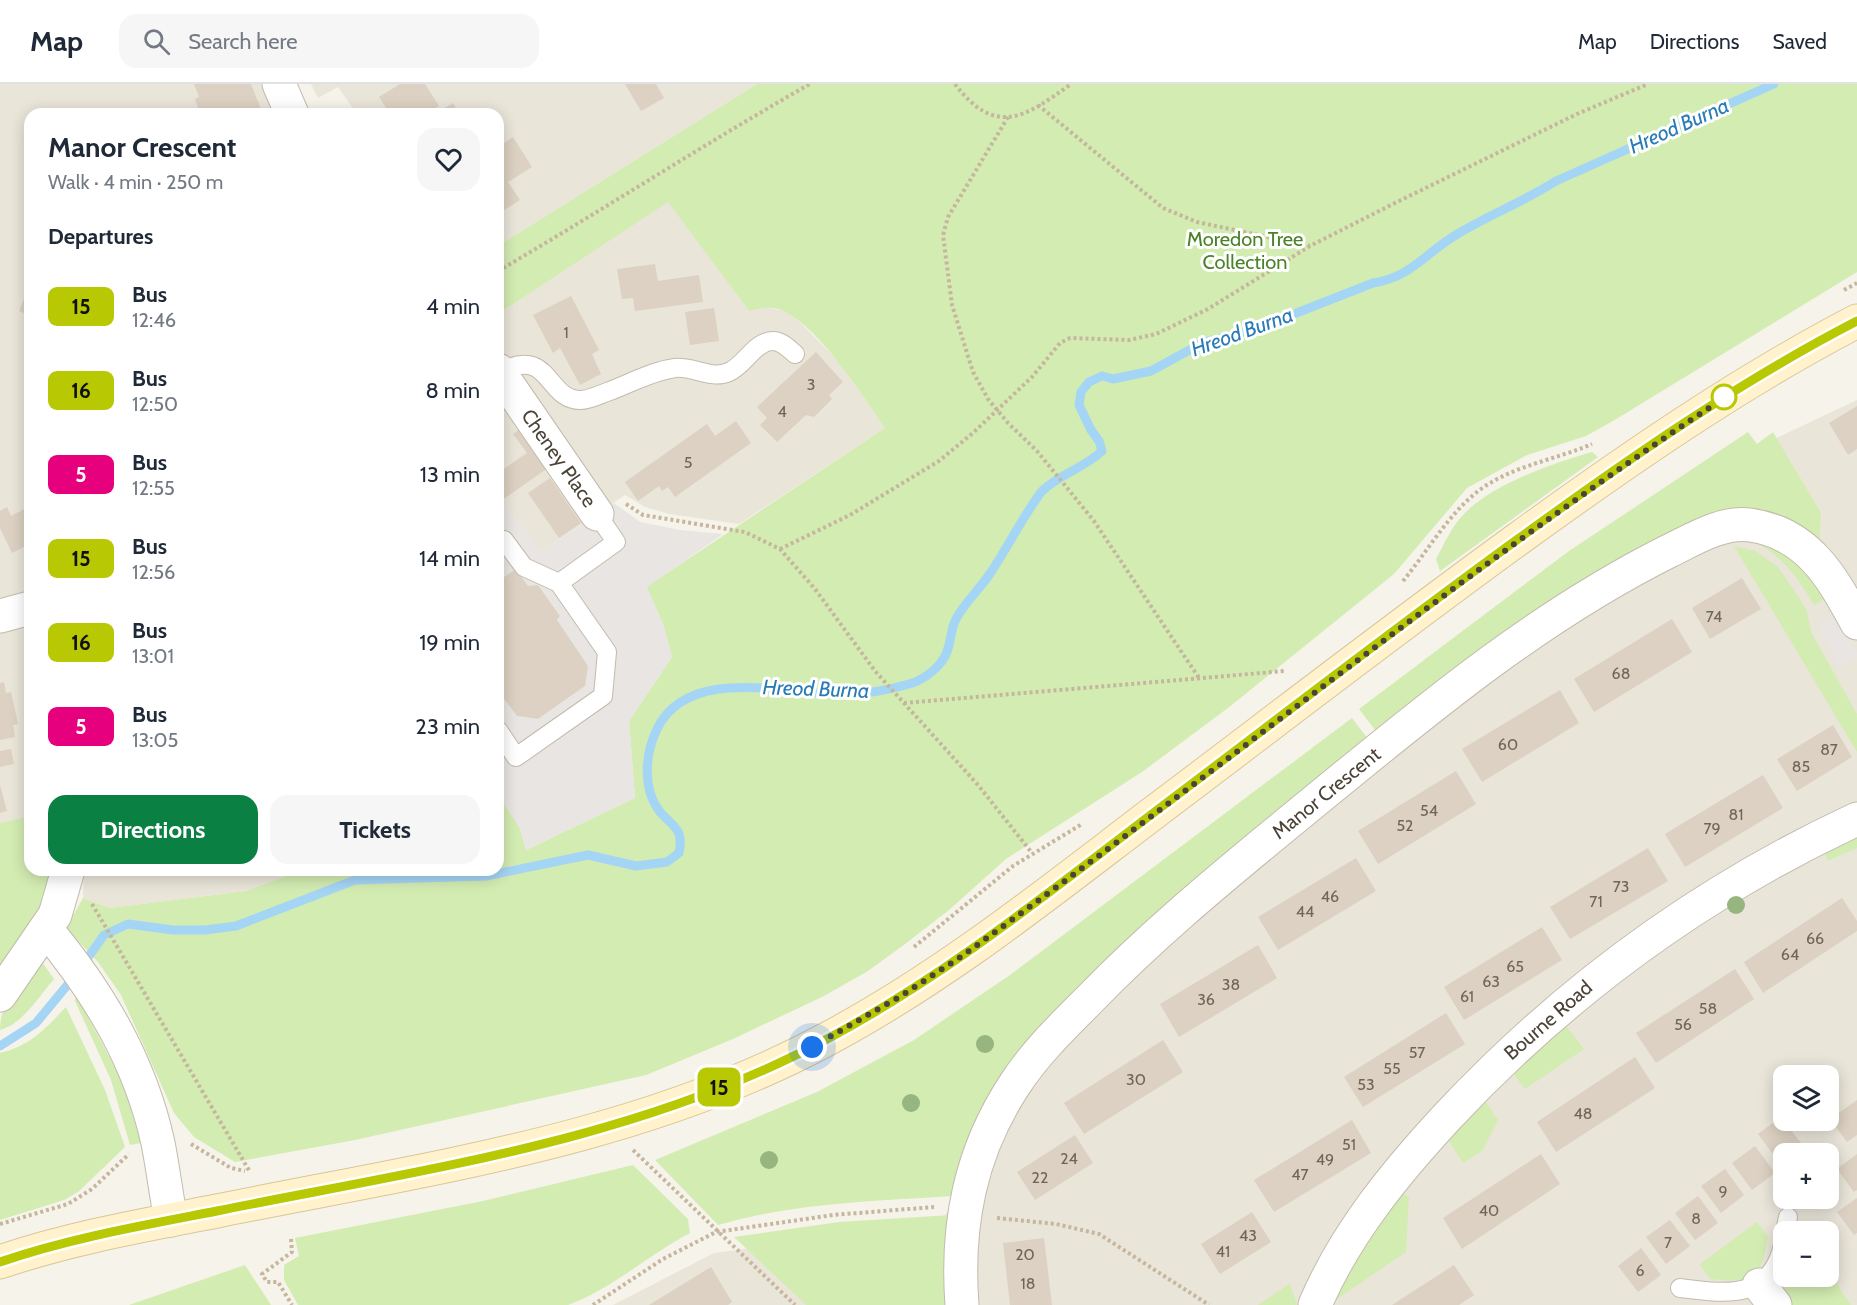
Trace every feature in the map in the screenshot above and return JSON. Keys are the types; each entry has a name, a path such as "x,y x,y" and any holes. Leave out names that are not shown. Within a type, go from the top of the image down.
{"main road":[{"path":"0,1262 66,1243 464,1162 615,1125 677,1104 795,1055 911,990 1013,919 1467,576 1610,474 1752,379 1857,321"}],"street":[{"name":"Cheney Place","path":"504,377 608,505"},
{"name":"Manor Crescent","path":"962,1305 960,1254 964,1209 973,1167 998,1111 1016,1082 1068,1020 1119,969 1205,891 1504,650 1615,578 1701,535 1747,524 1772,531 1816,558 1832,577 1857,623"},
{"path":"0,616 24,610"},
{"name":"Bourne Road","path":"1315,1305 1326,1279 1356,1229 1390,1183 1437,1128 1511,1052 1587,985 1652,936 1757,870 1857,819"},
{"path":"0,995 46,929 61,900 67,876"},
{"path":"46,929 91,986 107,1011 138,1076 158,1142 171,1220"}],"lane":[{"name":"Cheney Place","path":"504,369 515,364 538,368 564,394 581,400 665,370 687,368 711,375 729,372 766,342 774,340 785,345 795,354"},
{"path":"559,583 616,542 608,505"},
{"path":"504,540 524,567 559,583 607,652 603,696 516,757 504,739"},
{"path":"1680,1288 1767,1295 1773,1268"}],"path":[{"path":"504,267 724,132 810,84"},
{"path":"955,84 966,98 985,114 1001,119 1038,105 1071,84"},
{"path":"780,549 850,515 939,461 974,432 1032,377 1060,343 1070,338 1129,340 1156,334 1208,309 1310,246 1504,149 1648,84"},
{"path":"1038,105 1163,208 1197,222 1310,246"},
{"path":"1008,117 948,218 943,235 952,305 970,363 978,381 996,409 1037,451 1094,521 1199,678"},
{"path":"1839,293 1857,283"},
{"path":"1400,585 1425,549 1477,491 1498,479 1599,440"},
{"path":"608,505 643,515 746,532 780,549 815,589 875,671 972,777 1032,853"},
{"path":"904,703 1289,671 1280,678"},
{"path":"912,948 1032,853 1084,824"},
{"path":"92,905 250,1172"},
{"path":"615,1125 639,1157 795,1305"},
{"path":"0,1224 68,1204 92,1189 123,1158 147,1144 188,1143 231,1168 250,1172 260,1171"},
{"path":"593,1305 663,1259 716,1232 833,1215 942,1206 964,1209"},
{"path":"1002,1219 1056,1224 1099,1234 1209,1305"},
{"path":"291,1239 292,1252 262,1274 267,1282 278,1282 292,1305"}],"shaded area":[{"path":"0,84 261,84 271,108 24,108 24,817 0,823"},
{"path":"311,84 757,84 504,242 504,108 353,108 338,87 318,98"},
{"path":"668,201 749,311 765,307 784,311 799,321 840,363 885,428 739,524 669,514 645,507 625,495 541,552 504,506 504,310"},
{"path":"1857,400 1857,1305 613,1305 714,1253 936,1224 980,1179 1032,1074 1201,910 1740,455"},
{"path":"614,503 640,522 680,530 723,534 647,587 663,624 672,657 629,721 635,798 526,850 520,828 504,803 504,699 517,716 538,719 585,686 557,620 560,616 538,585 528,586 516,569 504,577 504,506 541,552"},
{"path":"1836,614 1857,652 1857,657 1839,667 1818,626"},
{"path":"84,876 286,876 246,891 110,908 83,898"}],"green space":[{"name":"Moredon Tree Collection","path":"757,84 1857,84 1857,272 1586,436 1527,455 1467,488 1394,574 1228,708 1142,772 1006,859 949,910 868,971 824,996 733,1039 646,1075 355,1140 235,1162 194,1137 174,1113 121,995 98,962 66,928 83,898 110,908 246,891 286,876 504,876 504,803 520,828 526,850 635,798 629,721 672,657 663,624 646,587 885,428 853,381 813,333 799,321 776,308 749,311 668,202 504,310 504,242"},
{"path":"1748,432 1757,444 1773,432 1821,513 1819,546 1754,509 1378,734 1359,709 1569,551"},
{"path":"1592,452 1598,457 1440,571 1436,559 1448,536 1463,515 1475,504 1523,476"},
{"path":"1751,540 1793,554 1825,593 1824,599 1814,605 1780,559"},
{"path":"1734,546 1756,551 1778,567 1800,599 1807,611 1811,632 1857,714 1857,752"},
{"path":"1352,718 1371,743 1115,960 954,1196 805,1207 718,1225 655,1160 817,1092 914,1040 1010,975"},
{"path":"24,817 24,876 48,876 45,906 0,974 0,823"},
{"path":"1857,831 1857,848 1828,861 1822,848"},
{"path":"42,962 54,979 23,1016 0,1030 3,1010 13,991 26,975"},
{"path":"76,994 123,1083 141,1143 130,1145 111,1080 75,1001"},
{"path":"66,1007 105,1090 125,1147 78,1192 64,1200 0,1220 0,1053 29,1041"},
{"path":"1564,1023 1584,1049 1525,1089 1512,1072"},
{"path":"1483,1098 1498,1120 1483,1150 1463,1163 1447,1138"},
{"path":"633,1165 688,1219 690,1233 600,1290 568,1305 298,1305 284,1280 284,1265 299,1256 295,1238 483,1201"},
{"path":"1401,1192 1409,1197 1406,1252 1334,1301 1344,1268"},
{"path":"951,1215 951,1305 806,1305 734,1237 839,1222"},
{"path":"1757,1222 1768,1237 1758,1270 1745,1279 1710,1279 1700,1264"},
{"path":"245,1265 271,1305 129,1305"},
{"path":"1289,1284 1297,1305 1258,1305"},
{"path":"1839,1286 1851,1305 1789,1305 1783,1293 1784,1287"}],"building":[{"path":"194,84 251,84 261,108 198,108 195,99 199,97"},
{"path":"400,84 425,84 439,106 436,108 386,108 379,97"},
{"path":"625,84 656,84 664,98 641,111"},
{"path":"453,103 456,108 445,108"},
{"path":"513,137 532,167 508,182 520,200 504,210 504,143"},
{"path":"655,264 658,281 699,275 703,302 635,311 633,298 622,299 617,269"},
{"path":"571,296 599,350 592,354 601,374 580,385 560,348 553,353 533,315"},
{"path":"24,299 24,313 19,311"},
{"path":"714,308 719,341 690,345 685,312"},
{"path":"816,352 843,382 829,395 832,399 814,417 806,415 777,442 760,425 767,418 757,407"},
{"path":"504,397 511,407 504,411"},
{"path":"1857,406 1857,449 1848,455 1829,423"},
{"path":"736,421 751,443 675,497 668,487 662,491 659,486 638,501 625,482 707,424 715,436"},
{"path":"524,426 552,465 504,499 504,469 527,453 513,434"},
{"path":"550,478 581,523 559,538 528,493"},
{"path":"7,507 11,516 24,509 24,547 12,553 0,528 0,511"},
{"path":"516,569 528,586 538,585 560,616 557,620 588,666 585,686 538,719 517,716 504,699 504,577"},
{"path":"1742,578 1761,609 1710,639 1692,608"},
{"path":"1672,619 1692,652 1594,712 1574,679"},
{"path":"4,682 6,693 11,692 18,724 13,725 15,737 0,740 0,683"},
{"path":"1560,690 1579,723 1482,782 1462,749"},
{"path":"1833,725 1852,757 1797,791 1777,759"},
{"path":"11,749 14,764 0,767 0,751"},
{"path":"1456,771 1476,804 1378,864 1358,831"},
{"path":"1763,775 1783,808 1685,867 1665,834"},
{"path":"0,785 7,811 0,813"},
{"path":"1648,848 1668,881 1570,939 1550,907"},
{"path":"1356,858 1376,891 1278,950 1258,917"},
{"path":"1842,898 1857,921 1857,931 1763,993 1744,962"},
{"path":"1542,927 1562,960 1464,1020 1444,987"},
{"path":"1258,945 1277,978 1179,1037 1160,1004"},
{"path":"1735,969 1754,999 1656,1063 1636,1033"},
{"path":"1446,1013 1465,1044 1363,1107 1344,1077"},
{"path":"1163,1040 1183,1072 1084,1134 1064,1103"},
{"path":"1635,1057 1655,1088 1556,1152 1537,1122"},
{"path":"1857,1100 1857,1135 1847,1142 1839,1131 1839,1113"},
{"path":"1352,1120 1371,1153 1274,1212 1254,1180"},
{"path":"1773,1123 1773,1131 1792,1131 1801,1143 1773,1143 1773,1154 1758,1134"},
{"path":"1075,1135 1093,1163 1035,1200 1017,1172"},
{"path":"1755,1146 1773,1170 1773,1174 1752,1190 1732,1163"},
{"path":"1541,1154 1560,1184 1462,1249 1443,1218"},
{"path":"1857,1154 1857,1190 1854,1192 1839,1172 1839,1168"},
{"path":"1725,1169 1744,1195 1721,1213 1701,1186"},
{"path":"1698,1196 1718,1223 1695,1240 1675,1213"},
{"path":"1857,1198 1857,1233 1854,1235 1837,1212"},
{"path":"1252,1212 1271,1242 1220,1274 1201,1244"},
{"path":"1670,1220 1690,1246 1666,1264 1646,1237"},
{"path":"1044,1238 1052,1305 1010,1305 1003,1243"},
{"path":"1641,1248 1661,1275 1638,1292 1618,1266"},
{"path":"1454,1265 1474,1295 1459,1305 1392,1305"},
{"path":"711,1267 732,1302 728,1305 649,1305"}],"waterway":[{"name":"Hreod Burna","path":"504,872 588,855 636,866 667,862 679,853 679,834 654,803 647,771 650,749 657,729 671,709 690,697 713,690 738,688 837,694 864,693 914,683 932,672 945,656 954,624 960,613 983,584 1042,491 1102,451 1079,405 1081,392 1089,382 1102,376 1113,379 1151,371 1204,342 1253,330 1373,283 1387,280 1409,270 1447,240 1556,181 1774,84"},
{"name":"Hreod Burna","path":"82,966 104,935 128,924 173,930 205,930 236,926 355,880 486,876"},
{"name":"Hreod Burna","path":"0,1046 36,1023 74,977"}],"bus line":[{"name":"15","path":"0,1262 66,1243 464,1162 615,1125 677,1104 742,1078 828,1039 921,984 1013,919 1467,576 1619,467 1752,379 1857,321"}],"route":[{"path":"812,1047 941,971 1467,576 1619,467 1733,392 1724,397"}]}
